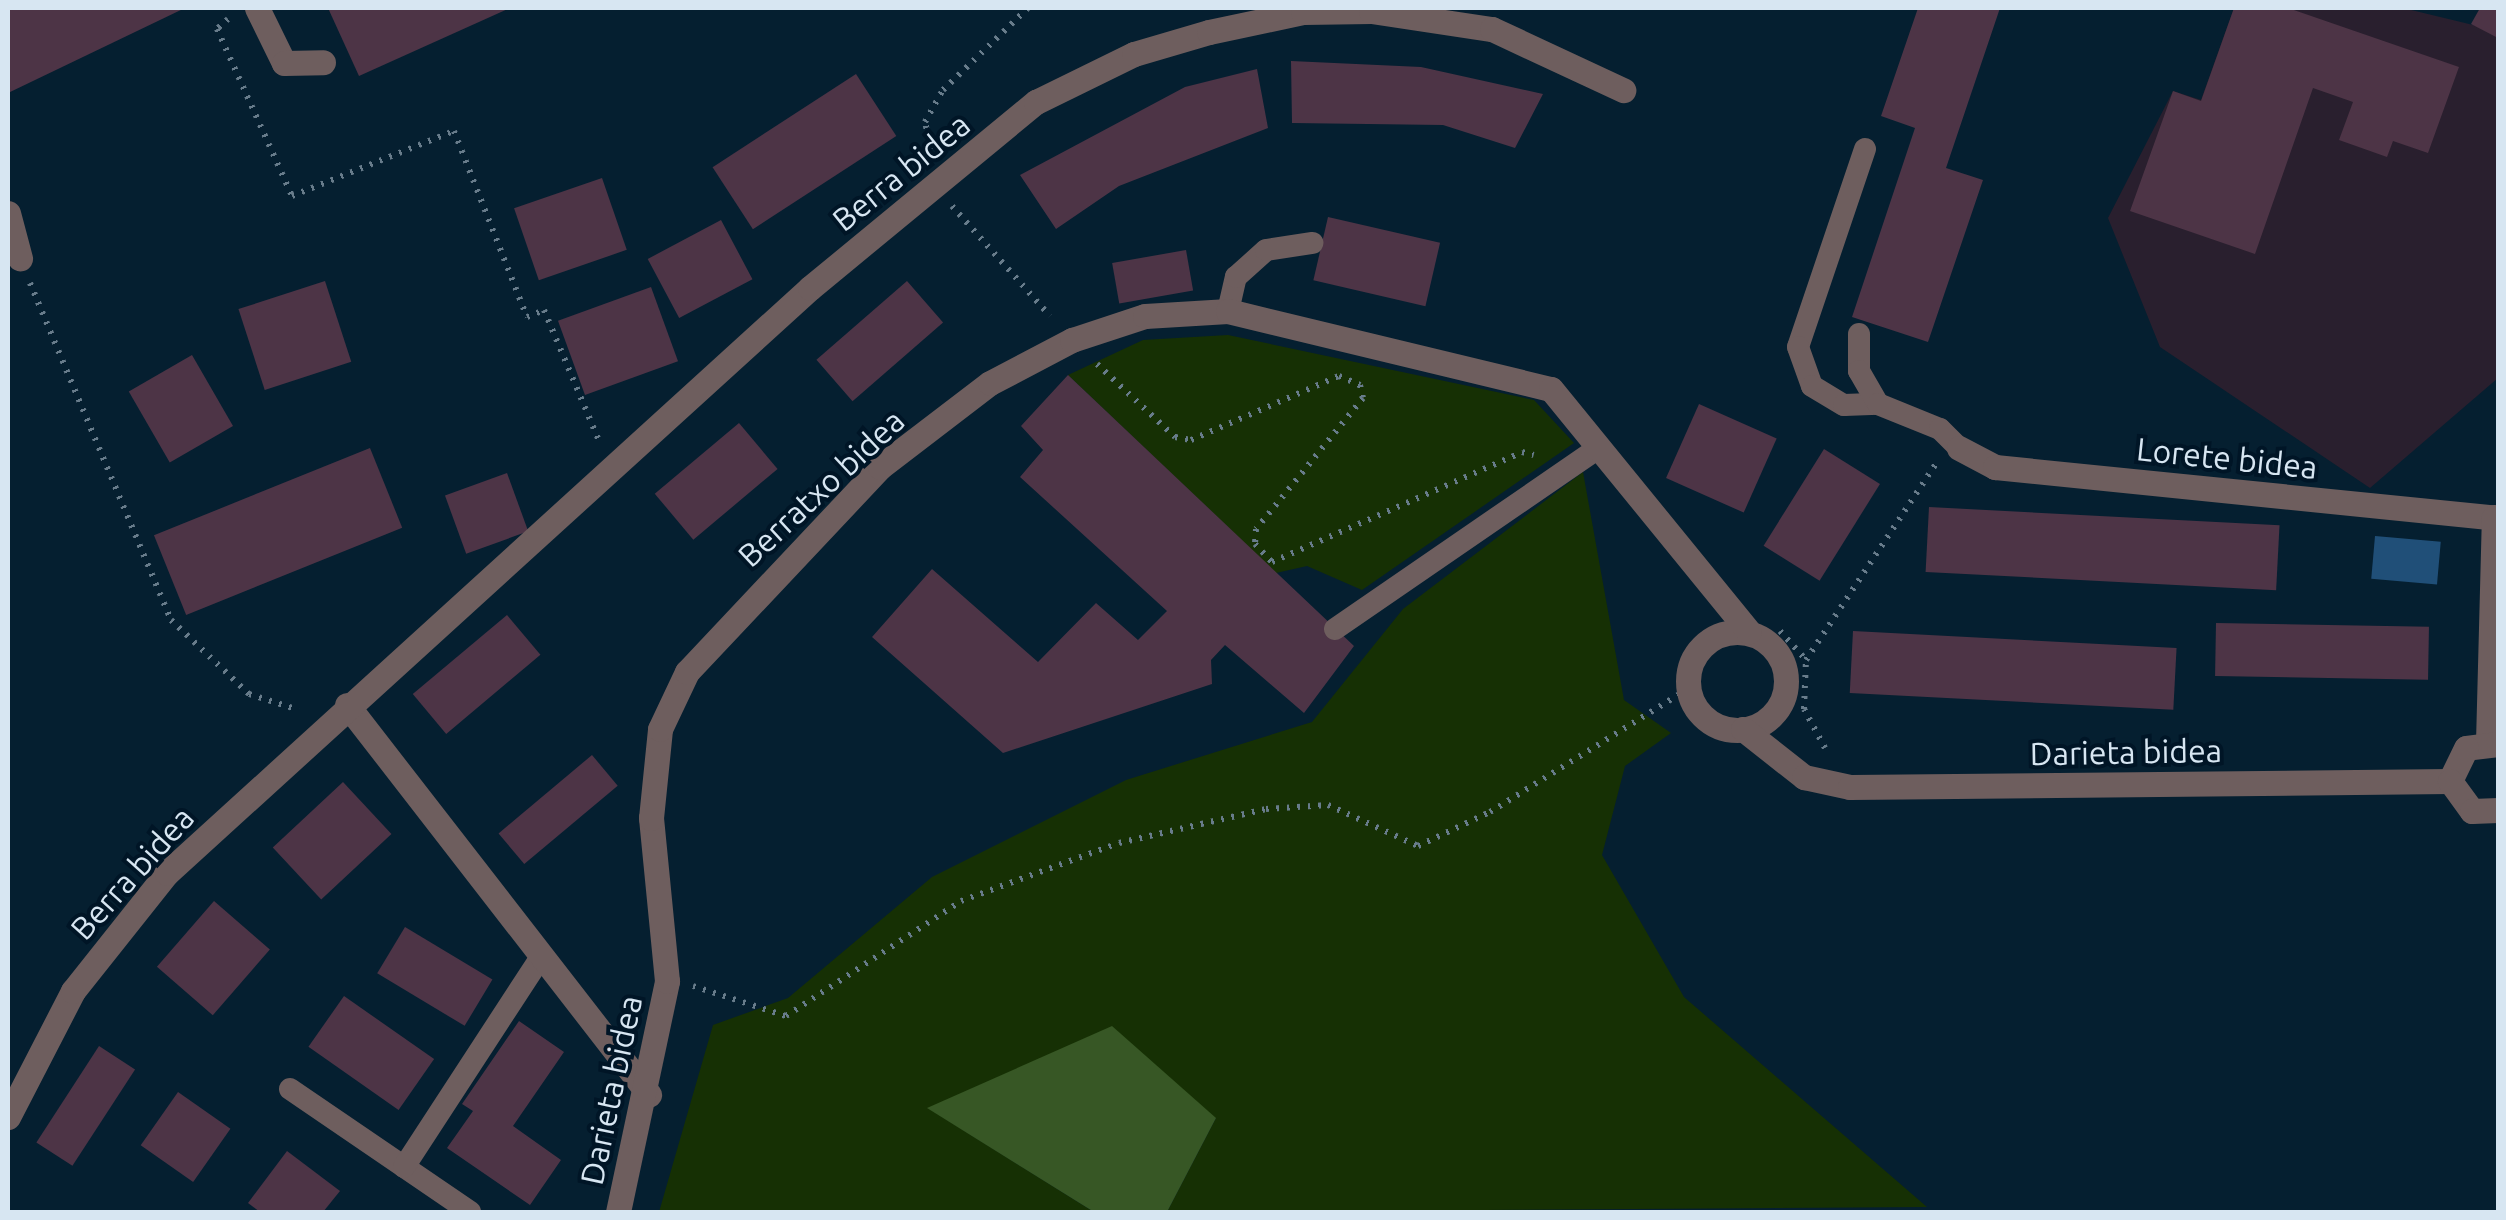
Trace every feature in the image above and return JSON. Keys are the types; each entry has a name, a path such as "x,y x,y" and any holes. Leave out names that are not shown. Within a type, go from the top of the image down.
{"street":[{"path":"256,8 284,63 323,62"},
{"name":"Berra bidea","path":"8,1116 72,991 167,872 348,705 614,473 810,288 1036,102 1134,54 1304,12 1440,17 1492,29 1623,90"},
{"path":"8,213 20,258"},
{"name":"Berratxo bidea","path":"667,982 651,818 660,729 687,672 880,467 990,383 1072,340 1145,316 1228,311 1551,389 1594,451"},
{"name":"Lorete bidea","path":"1959,448 1995,467 2496,517 2493,743"},
{"path":"1594,451 1712,594 1737,633 1784,666 1773,714 1804,777"},
{"path":"1737,633 1692,661 1689,688 1710,721 1742,730 1773,714"},
{"path":"348,705 648,1095"},
{"name":"Darieta bidea","path":"1742,730 1804,777 1850,787 2450,781"},
{"path":"2493,743 2456,757 2450,781 2472,811 2498,810"},
{"name":"Darieta bidea","path":"618,1212 648,1095 667,982"}],"lane":[{"path":"1865,149 1798,347 1812,386 1844,406 1878,404 1940,429 1959,448"},
{"path":"1228,311 1236,277 1266,250 1312,243"},
{"path":"1859,334 1858,371 1878,404"},
{"path":"1335,629 1554,470 1594,451"},
{"path":"404,1167 540,958"},
{"path":"290,1089 470,1212"}],"path":[{"path":"1028,8 943,90 925,122 932,147 914,165 1072,340 1175,437 1191,440 1339,376 1360,385 1363,398 1256,529 1255,544 1272,562 1522,452 1554,470"},
{"path":"217,29 292,196 454,131 527,316 544,310 614,473"},
{"path":"20,258 172,620 250,694 288,711 348,705"},
{"path":"1850,787 1849,761 1821,744 1804,710 1806,660 1925,470 1959,448"},
{"path":"667,982 786,1016 961,901 1119,843 1266,809 1328,806 1418,846 1490,812 1689,688"}],"shaded area":[{"path":"2234,8 2403,8 2498,31 2498,378 2370,488 2160,347 2108,218 2173,91 2201,100"}],"green space":[{"path":"1228,335 1534,400 1574,443 1362,590 1307,566 1276,573 1068,375 1143,340"},
{"path":"1583,472 1624,700 1671,733 1625,766 1602,855 1684,997 1927,1207 1167,1212 1216,1118 928,1108 1094,1212 659,1212 713,1025 788,998 932,877 1126,780 1312,722 1403,609"},
{"path":"1112,1026 1216,1118 1167,1212 1094,1212 927,1108"}],"water":[{"path":"2375,536 2441,542 2437,585 2371,579"}],"building":[{"path":"8,8 185,8 8,93"},
{"path":"328,8 510,8 359,76"},
{"path":"1918,8 2000,8 1946,168 1983,180 1928,342 1852,317 1915,128 1881,116"},
{"path":"2234,8 2288,8 2459,67 2428,153 2393,141 2387,157 2339,140 2353,102 2313,88 2255,254 2130,211 2173,91 2201,101"},
{"path":"2480,8 2498,8 2498,38 2471,24"},
{"path":"1291,61 1421,67 1543,94 1515,148 1443,125 1292,123"},
{"path":"1257,69 1268,128 1119,186 1056,229 1020,175 1185,87"},
{"path":"856,74 896,136 753,229 713,167"},
{"path":"602,178 627,250 539,280 514,208"},
{"path":"1328,217 1440,243 1425,306 1313,280"},
{"path":"721,220 752,279 679,318 648,259"},
{"path":"1186,250 1193,290 1119,303 1112,263"},
{"path":"325,281 351,362 265,390 238,309"},
{"path":"907,281 943,323 853,401 816,360"},
{"path":"651,287 678,361 585,395 558,321"},
{"path":"192,355 233,426 170,463 129,392"},
{"path":"1068,375 1354,646 1304,713 1225,645 1211,660 1212,684 1003,753 872,637 932,569 1038,662 1096,603 1138,640 1167,611 1020,477 1043,450 1021,426"},
{"path":"1699,404 1777,439 1744,513 1666,478"},
{"path":"739,423 778,469 693,540 655,494"},
{"path":"370,448 402,528 186,615 154,535"},
{"path":"1824,449 1880,484 1820,581 1764,546"},
{"path":"507,473 528,531 466,554 445,496"},
{"path":"1929,507 2280,525 2276,590 1926,572"},
{"path":"507,615 540,655 446,734 413,694"},
{"path":"2216,623 2429,627 2428,680 2215,676"},
{"path":"1853,631 2177,648 2173,710 1850,693"},
{"path":"592,755 618,786 524,864 499,833"},
{"path":"343,782 391,834 321,899 273,847"},
{"path":"214,901 270,950 213,1015 157,967"},
{"path":"405,927 492,980 465,1026 377,973"},
{"path":"344,996 434,1059 399,1110 308,1047"},
{"path":"519,1021 564,1052 513,1126 561,1160 530,1205 447,1148 473,1111 462,1104"},
{"path":"99,1046 135,1069 72,1166 36,1142"},
{"path":"178,1092 230,1129 193,1182 141,1145"},
{"path":"287,1151 340,1191 323,1212 260,1212 248,1203"}]}
